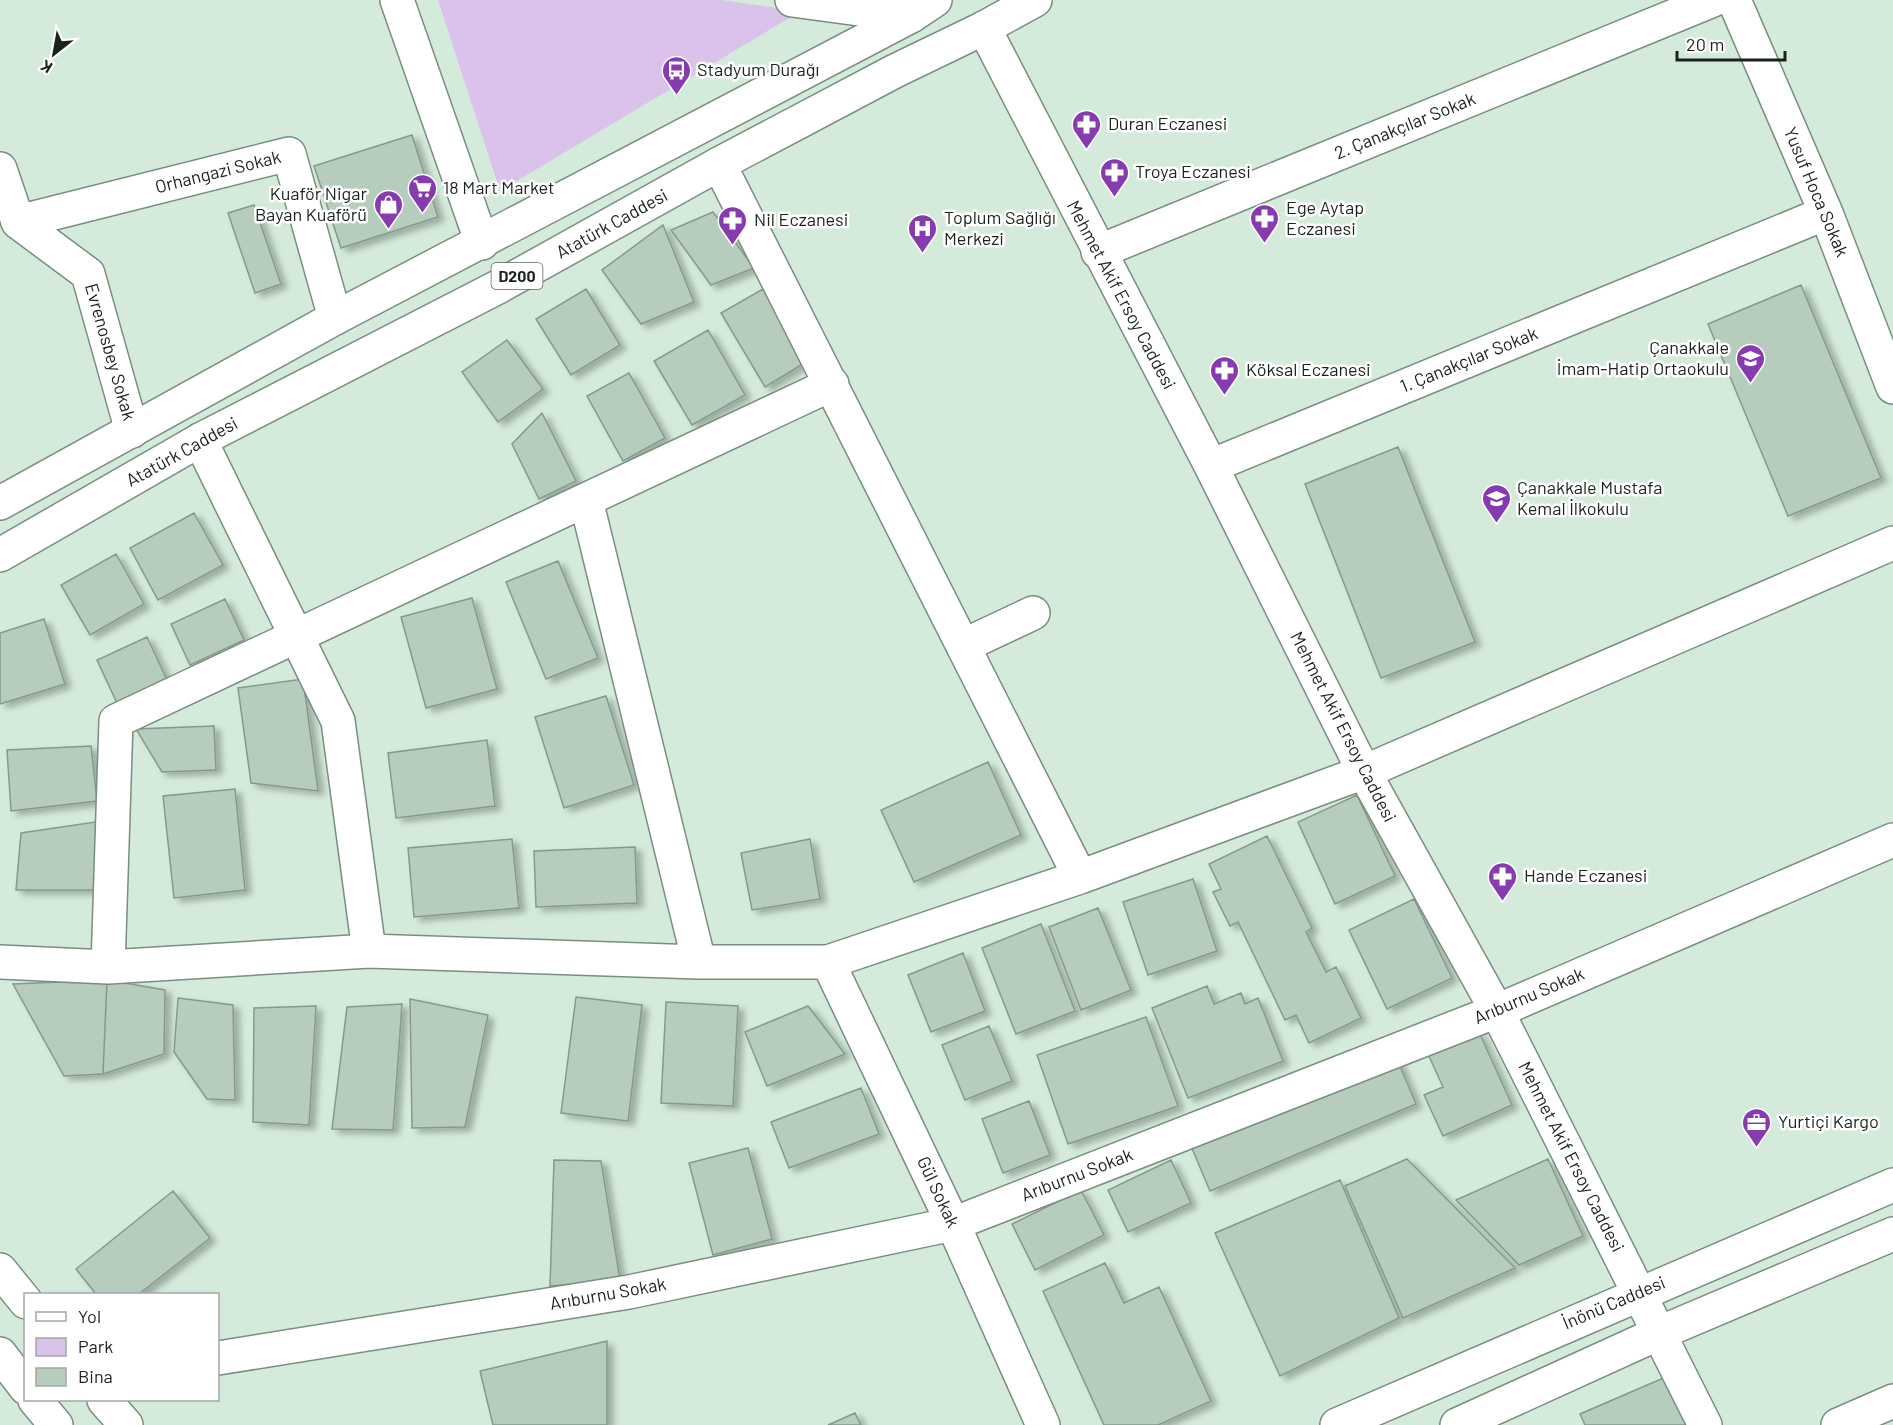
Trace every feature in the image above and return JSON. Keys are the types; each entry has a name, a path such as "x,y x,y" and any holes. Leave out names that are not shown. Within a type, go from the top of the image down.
{"main road":[{"path":"397,0 482,243"},
{"path":"792,0 923,8"},
{"name":"Atatürk Caddesi","path":"0,555 200,440 498,287 719,164 895,70 984,28 1035,0"},
{"name":"2. Çanakçılar Sokak","path":"1098,252 1712,0"},
{"name":"Yusuf Hoca Sokak","path":"1734,0 1826,213 1893,387"},
{"name":"D200","path":"0,504 335,318 482,243 923,8"},
{"name":"Mehmet Akif Ersoy Caddesi","path":"984,28 1098,252 1211,466 1364,772 1497,1011 1640,1292 1657,1334 1705,1425"},
{"name":"Orhangazi Sokak","path":"18,222 289,154 335,318"},
{"path":"719,164 1080,877"},
{"path":"0,169 18,222"},
{"name":"1. Çanakçılar Sokak","path":"1211,466 1826,213"},
{"name":"Evrenosbey Sokak","path":"18,222 88,274 132,431"},
{"path":"108,967 116,721 832,384"},
{"path":"200,440 338,721 369,951"},
{"path":"586,500 699,962"},
{"path":"0,962 108,967 369,951 699,962 828,962 1080,877 1364,772 1893,543"},
{"path":"963,646 1033,613"},
{"name":"Arıburnu Sokak","path":"219,1358 629,1292 953,1224 1497,1011 1893,840"},
{"name":"Gül Sokak","path":"828,962 953,1224 1043,1425"},
{"name":"İnönü Caddesi","path":"1336,1425 1640,1292 1893,1185"},
{"path":"1457,1425 1657,1334 1893,1234"},
{"path":"0,1270 24,1300"},
{"path":"0,1354 24,1385"},
{"path":"35,1401 56,1425"},
{"path":"105,1401 126,1425"},
{"path":"1838,1425 1893,1401"}],"green space":[{"path":"438,0 721,0 801,11 500,191"}],"building":[{"path":"412,135 438,217 341,248 314,166"},
{"path":"254,205 281,284 255,293 228,213"},
{"path":"713,212 754,268 711,285 671,230"},
{"path":"663,225 694,302 641,324 602,270"},
{"path":"1801,285 1881,478 1788,516 1708,324"},
{"path":"586,289 620,345 571,375 536,319"},
{"path":"763,289 806,362 765,387 721,313"},
{"path":"708,330 745,395 692,425 654,361"},
{"path":"507,340 543,389 498,422 462,372"},
{"path":"629,373 665,438 623,461 587,396"},
{"path":"542,413 576,481 539,499 512,444"},
{"path":"1398,447 1475,642 1381,678 1305,484"},
{"path":"194,513 223,565 158,600 130,548"},
{"path":"116,554 144,604 90,635 61,585"},
{"path":"558,561 598,658 546,679 506,582"},
{"path":"472,598 497,689 426,708 401,617"},
{"path":"225,599 244,640 190,665 171,624"},
{"path":"44,619 65,684 0,704 0,633"},
{"path":"147,637 167,680 117,703 97,660"},
{"path":"303,679 318,791 251,783 238,688"},
{"path":"606,696 634,785 564,808 535,717"},
{"path":"214,726 216,770 162,772 136,729"},
{"path":"487,740 495,806 396,818 388,753"},
{"path":"91,746 97,801 11,811 7,750"},
{"path":"988,762 1021,835 914,882 881,810"},
{"path":"235,789 245,890 174,898 163,796"},
{"path":"1357,795 1395,876 1335,904 1298,822"},
{"path":"102,821 102,890 16,890 21,833"},
{"path":"1267,836 1312,928 1306,932 1326,972 1336,967 1361,1018 1309,1043 1296,1015 1285,1020 1238,922 1230,926 1213,892 1221,889 1209,864"},
{"path":"512,839 519,908 414,917 408,848"},
{"path":"810,839 820,899 752,910 741,853"},
{"path":"635,847 637,903 536,907 534,851"},
{"path":"1193,879 1217,951 1148,975 1123,902"},
{"path":"1414,899 1452,978 1387,1009 1349,930"},
{"path":"1098,908 1131,990 1081,1010 1049,927"},
{"path":"1041,924 1075,1011 1016,1034 982,948"},
{"path":"963,953 985,1011 931,1032 908,975"},
{"path":"107,980 165,990 164,1054 103,1074"},
{"path":"107,980 103,1074 64,1076 13,984"},
{"path":"1207,986 1214,1004 1241,993 1245,1004 1258,998 1283,1061 1188,1098 1152,1008"},
{"path":"576,997 642,1005 628,1121 561,1113"},
{"path":"178,998 233,1005 235,1100 207,1099 174,1052"},
{"path":"410,999 488,1015 465,1127 412,1128"},
{"path":"666,1002 738,1006 733,1106 661,1103"},
{"path":"402,1004 393,1130 332,1129 347,1007"},
{"path":"316,1006 309,1125 253,1122 254,1008"},
{"path":"808,1006 845,1054 767,1086 745,1032"},
{"path":"1146,1017 1178,1106 1068,1144 1037,1055"},
{"path":"989,1026 1012,1081 965,1100 942,1045"},
{"path":"1479,1032 1512,1105 1443,1136 1424,1095 1443,1087 1428,1054"},
{"path":"1397,1059 1416,1104 1210,1191 1191,1146"},
{"path":"861,1088 879,1134 789,1168 771,1122"},
{"path":"1029,1101 1050,1155 1003,1173 982,1119"},
{"path":"748,1148 772,1239 713,1255 689,1163"},
{"path":"1407,1159 1515,1268 1403,1318 1345,1186"},
{"path":"1548,1159 1583,1236 1519,1265 1456,1200"},
{"path":"554,1160 601,1161 620,1280 550,1286"},
{"path":"1171,1160 1191,1203 1128,1232 1108,1190"},
{"path":"1340,1180 1399,1318 1280,1376 1215,1233"},
{"path":"1081,1190 1104,1235 1035,1270 1012,1224"},
{"path":"173,1191 210,1238 140,1293 95,1293 76,1269"},
{"path":"1105,1263 1124,1303 1159,1287 1211,1401 1158,1425 1104,1425 1043,1291"},
{"path":"607,1341 607,1425 493,1425 480,1371"},
{"path":"1668,1376 1690,1425 1585,1425 1580,1414"},
{"path":"855,1413 861,1425 828,1425"}],"place":[{"name":"Stadyum Durağı","path":"676,96"},
{"name":"Duran Eczanesi","path":"1087,150"},
{"name":"Troya Eczanesi","path":"1114,198"},
{"name":"18 Mart Market","path":"422,214"},
{"name":"Kuaför Nigar Bayan Kuaförü","path":"388,230"},
{"name":"Ege Aytap Eczanesi","path":"1265,244"},
{"name":"Nil Eczanesi","path":"733,246"},
{"name":"Toplum Sağlığı Merkezi","path":"923,254"},
{"name":"Çanakkale İmam-Hatip Ortaokulu","path":"1750,384"},
{"name":"Köksal Eczanesi","path":"1225,396"},
{"name":"Çanakkale Mustafa Kemal İlkokulu","path":"1496,524"},
{"name":"Hande Eczanesi","path":"1503,902"},
{"name":"Yurtiçi Kargo","path":"1757,1148"}]}
